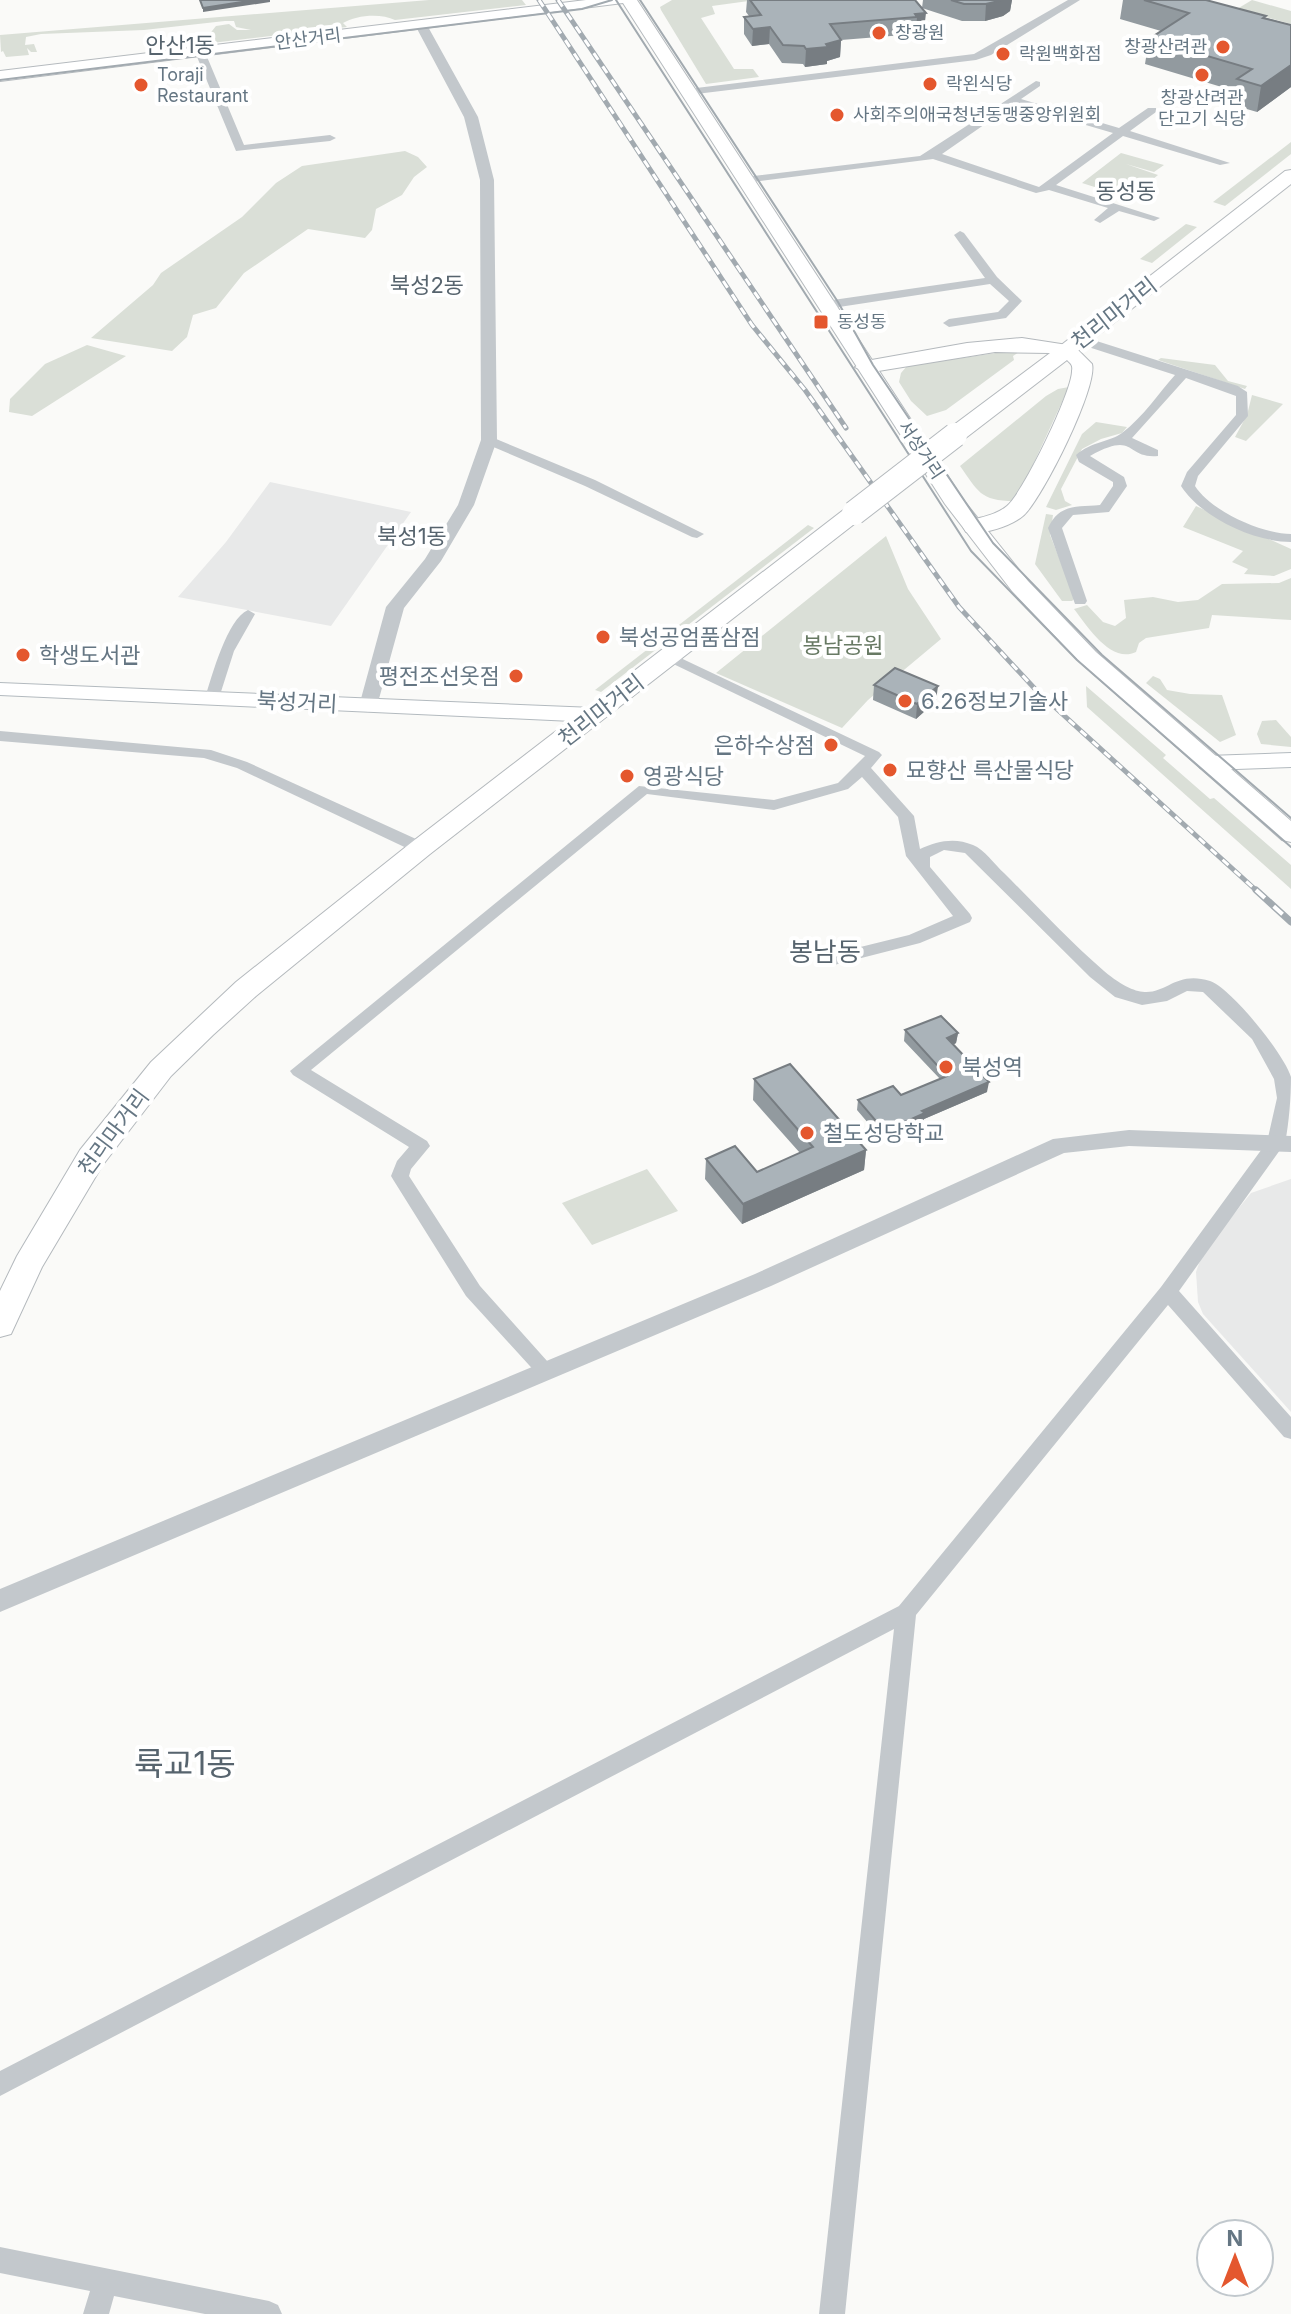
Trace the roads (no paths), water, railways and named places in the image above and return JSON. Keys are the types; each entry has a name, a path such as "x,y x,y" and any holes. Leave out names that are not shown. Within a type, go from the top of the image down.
{"highway":[{"path":"866,367 1009,345 1074,345 1083,368 1078,391 1028,494 1009,515 974,527"},
{"name":"천리마거리","path":"0,1325 58,1209 100,1146 161,1069 246,989 421,848 1074,345"}],"main road":[{"path":"617,1 626,0"},
{"name":"서성거리","path":"626,0 866,367 974,527 1020,586 1088,657 1291,834"},
{"name":"안산거리","path":"0,76 617,1"},
{"name":"천리마거리","path":"1074,345 1291,175"},
{"name":"북성거리","path":"0,689 594,715"},
{"path":"1208,763 1291,760"}],"street":[{"path":"688,92 976,57 1075,0"},
{"path":"368,706 395,607 432,561 466,505 489,440 487,180 471,117 421,25"},
{"path":"200,52 240,149 330,138"},
{"path":"745,180 907,162 933,155 1036,84"},
{"path":"1012,100 1224,163"},
{"path":"933,155 1040,191 1152,110"},
{"path":"1047,186 1154,218"},
{"path":"1100,220 1117,207"},
{"path":"949,323 1002,315 1016,301 993,280 960,235"},
{"path":"826,305 993,280"},
{"path":"1074,345 1183,373 1233,389 1242,395 1242,416 1192,475 1188,486 1193,497 1203,506 1287,540"},
{"path":"1080,601 1055,528 1067,510 1104,509 1116,494 1119,480 1084,459 1083,455 1106,442 1123,439 1149,414 1183,373"},
{"path":"1123,439 1153,453"},
{"path":"489,440 697,534"},
{"path":"212,698 227,651 248,614"},
{"path":"546,1371 473,1291 400,1176 403,1166 421,1146 299,1071 644,789 774,805 843,786 874,755 670,657"},
{"path":"0,736 206,753 242,765 421,848"},
{"path":"863,768 906,816 914,856 922,863"},
{"path":"0,2084 906,1612 1168,1292 1283,1144 1286,1098 1283,1079 1259,1035 1225,1000 1207,986 1196,984 1184,985 1161,997 1142,999 1121,993 1096,973 970,849 910,837"},
{"path":"834,959 914,939 964,918 922,868 922,854 942,845"},
{"path":"0,1601 763,1280 1061,1145 1129,1138 1283,1144"},
{"path":"1168,1292 1291,1431"},
{"path":"832,2314 906,1612"},
{"path":"0,2260 269,2314"},
{"path":"96,2314 105,2282"}],"tram line":[{"path":"0,80 582,9 612,0"},
{"path":"616,0 971,551 1077,660 1291,847"},
{"path":"640,0 838,302 873,365 993,543 1102,655 1291,818"}],"railway":[{"path":"539,0 752,325 805,390 959,607 1036,690 1258,892"},
{"path":"558,0 846,428"},
{"path":"1256,890 1291,922"}],"place":[{"name":"창광원","path":"879,33"},
{"name":"창광산려관","path":"1223,47"},
{"name":"락원백화점","path":"1003,54"},
{"name":"창광산려관 단고기 식당","path":"1202,75"},
{"name":"락왼식당","path":"930,84"},
{"name":"Toraji Restaurant","path":"141,85"},
{"name":"사회주의애국청년동맹중앙위원회","path":"837,115"},
{"name":"동성동","path":"821,322"},
{"name":"북성공엄품삼점","path":"603,637"},
{"name":"학생도서관","path":"23,655"},
{"name":"평전조선옷점","path":"516,676"},
{"name":"6.26정보기술사","path":"905,701"},
{"name":"은하수상점","path":"831,745"},
{"name":"묘향산 륵산물식당","path":"890,770"},
{"name":"영광식당","path":"627,776"},
{"name":"북성역","path":"946,1067"},
{"name":"철도성당학교","path":"807,1133"}],"district":[{"name":"안산1동","path":"180,45"},
{"name":"동성동","path":"1126,191"},
{"name":"북성2동","path":"427,285"},
{"name":"북성1동","path":"412,536"},
{"name":"봉남동","path":"825,952"},
{"name":"륙교1동","path":"185,1764"}],"park label":[{"name":"봉남공원","path":"843,645"}]}
